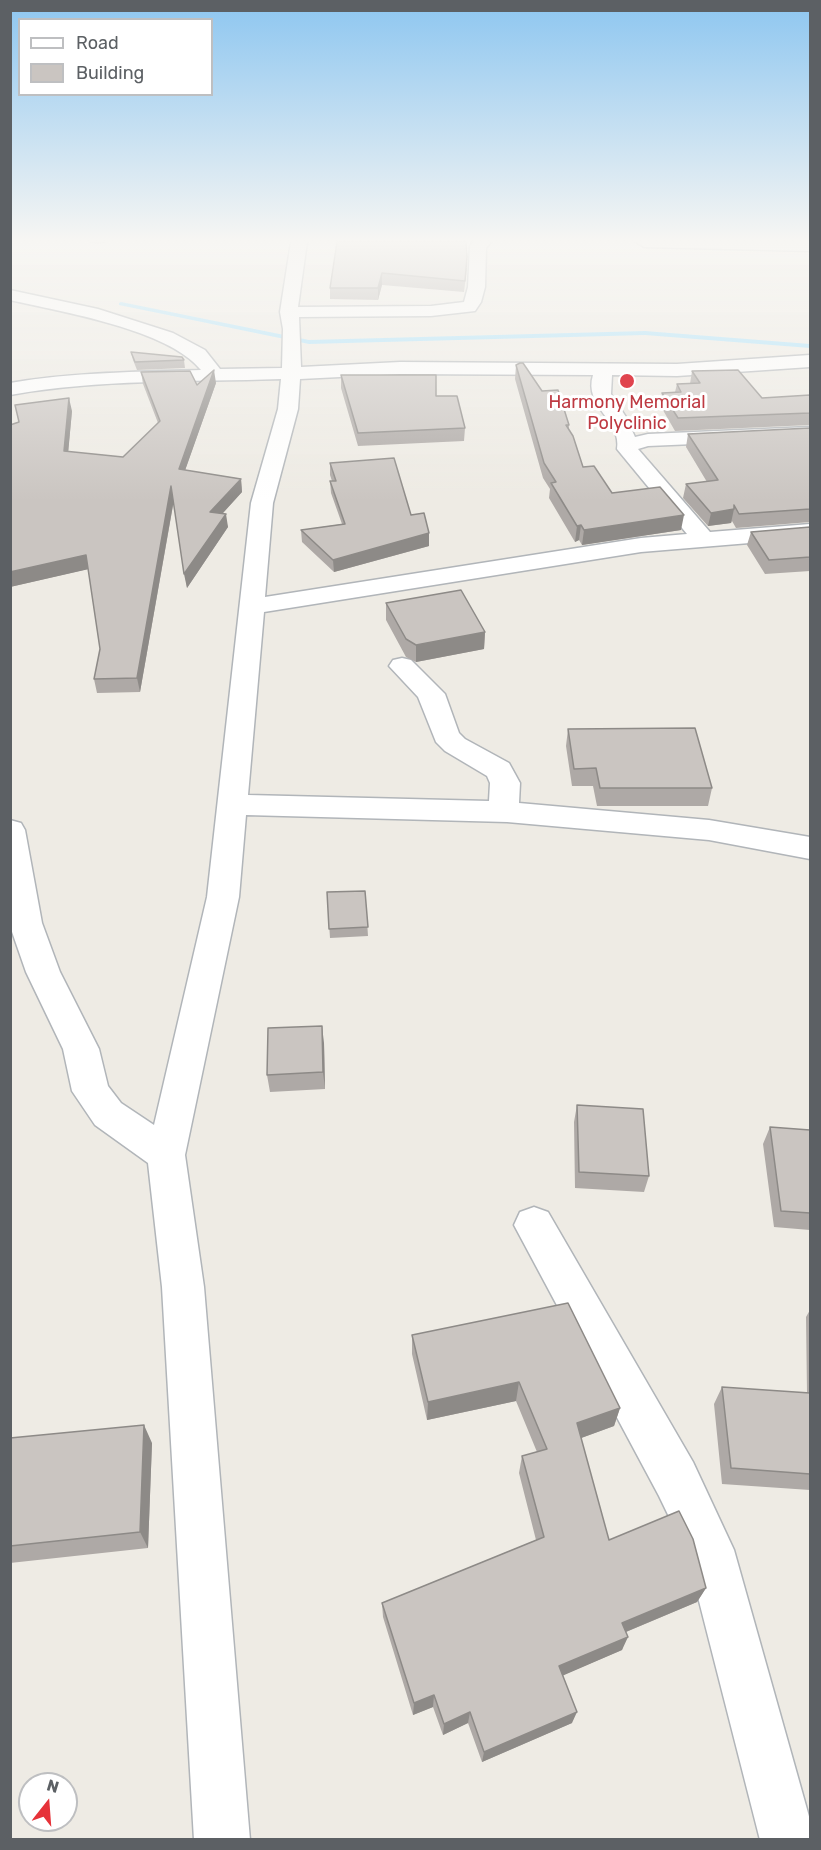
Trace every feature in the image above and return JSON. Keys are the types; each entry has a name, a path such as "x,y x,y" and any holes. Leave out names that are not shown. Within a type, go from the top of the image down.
{"street":[{"path":"142,328 167,336 198,354 214,374"},
{"path":"222,1839 183,1287 166,1155 223,897 262,503 288,409 292,328"},
{"path":"10,388 83,381 214,374 498,367 677,370 810,362"},
{"path":"603,370 598,388 602,400 621,426 628,445 627,449 703,539"},
{"path":"628,445 648,440 810,433"},
{"path":"251,607 641,545 810,531"},
{"path":"402,666 431,694 446,736 455,745 499,770 505,783 503,812"},
{"path":"232,805 503,812 709,830 810,848"},
{"path":"10,830 26,923 44,972 81,1048 91,1090 108,1114 166,1155"},
{"path":"534,1225 676,1479 710,1550 788,1839"}],"building":[{"path":"131,352 182,357 184,360 135,362"},
{"path":"523,363 542,391 558,390 569,425 566,425 573,436 583,467 594,466 612,493 660,487 684,515 584,530 581,525 577,526 551,483 556,482 544,463 516,365"},
{"path":"214,370 179,469 241,479 210,512 226,514 184,574 171,486 137,678 94,679 100,649 86,555 10,572 10,425 19,422 15,405 69,398 64,451 123,457 160,421 141,372 190,371 197,385"},
{"path":"738,370 762,398 810,395 810,413 678,418 662,393 681,392 677,384 700,383 692,371"},
{"path":"341,375 436,375 436,396 457,396 465,428 358,433"},
{"path":"810,428 810,509 739,514 734,505 734,509 711,513 686,484 718,480 688,434"},
{"path":"394,458 411,515 424,513 429,533 333,560 301,530 345,524 330,481 336,481 330,463"},
{"path":"810,527 810,557 769,560 751,532"},
{"path":"461,590 485,632 416,645 406,639 386,603"},
{"path":"695,728 712,788 600,788 596,768 574,769 568,729"},
{"path":"365,891 368,927 329,929 327,892"},
{"path":"322,1026 323,1072 267,1075 268,1028"},
{"path":"577,1105 643,1109 649,1176 579,1172"},
{"path":"770,1127 810,1130 810,1213 781,1211"},
{"path":"568,1303 620,1408 577,1423 609,1540 679,1511 693,1539 706,1588 622,1623 628,1637 559,1666 577,1712 484,1752 470,1712 444,1724 434,1695 414,1703 382,1603 544,1537 522,1456 547,1449 519,1382 428,1402 412,1335"},
{"path":"722,1387 810,1393 810,1474 731,1468"},
{"path":"144,1425 140,1532 10,1546 10,1438"}],"waterway":[{"path":"241,328 309,342 645,333 810,346"}],"place":[{"name":"Harmony Memorial Polyclinic","path":"627,381"}]}
